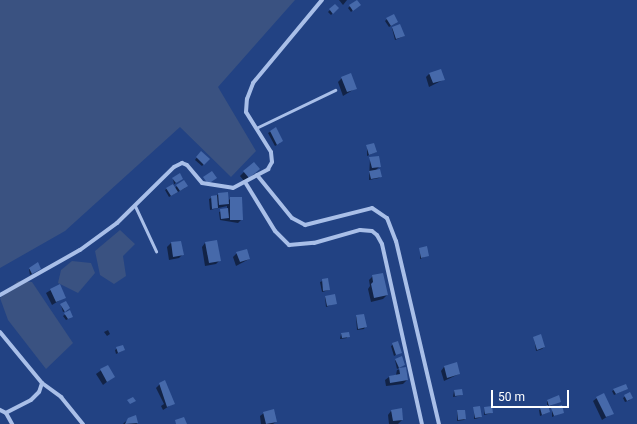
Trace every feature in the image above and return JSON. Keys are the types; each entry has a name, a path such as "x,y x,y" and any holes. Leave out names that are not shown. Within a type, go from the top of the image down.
{"street":[{"path":"0,296 80,250 118,223 174,167 182,163 187,165 202,183 233,188 268,169 272,162 271,152 246,112 252,83 322,0"},
{"path":"257,175 292,218 305,225 372,208 387,218 396,241 439,424"},
{"path":"245,182 276,231 289,245 314,243 360,230 372,231 377,236 382,244 422,424"},
{"path":"0,332 42,384 61,397 83,424"},
{"path":"6,413 31,400 39,392 42,384"},
{"path":"0,410 6,413 12,424"}],"lane":[{"path":"256,128 335,90"},
{"path":"135,206 156,251"}],"water":[{"path":"0,0 295,0 218,87 256,151 231,177 180,127 65,231 0,268"},
{"path":"120,230 135,244 123,256 126,276 114,284 100,275 95,251"},
{"path":"72,261 91,263 95,273 78,293 58,283 61,270"},
{"path":"18,281 32,282 73,343 46,369 8,320 0,298"}],"building":[{"path":"357,0 361,5 353,11 349,5"},
{"path":"335,4 339,8 333,14 329,9"},
{"path":"394,14 398,22 391,26 386,18"},
{"path":"400,24 405,36 396,39 392,27"},
{"path":"441,69 445,80 433,83 429,73"},
{"path":"351,73 357,89 347,92 341,77"},
{"path":"276,127 283,141 277,145 270,131"},
{"path":"374,143 377,152 369,155 366,145"},
{"path":"201,151 210,159 204,165 196,157"},
{"path":"379,156 381,167 372,168 369,157"},
{"path":"254,162 260,169 249,178 243,171"},
{"path":"380,169 382,177 371,179 369,171"},
{"path":"212,171 217,178 208,184 203,177"},
{"path":"180,173 183,179 176,183 172,178"},
{"path":"184,180 188,186 180,191 176,185"},
{"path":"173,184 178,192 171,196 166,188"},
{"path":"228,192 229,204 219,205 218,193"},
{"path":"217,195 218,208 212,209 211,196"},
{"path":"230,197 242,197 243,220 230,220"},
{"path":"228,208 229,218 221,219 220,209"},
{"path":"217,240 221,261 209,263 205,242"},
{"path":"181,241 184,255 173,257 171,242"},
{"path":"427,246 429,256 421,258 419,248"},
{"path":"247,249 250,259 240,262 236,252"},
{"path":"38,262 41,269 32,274 29,268"},
{"path":"383,273 388,295 374,298 371,284 373,282 372,275"},
{"path":"328,278 330,290 323,291 322,279"},
{"path":"60,284 66,298 56,302 50,289"},
{"path":"335,294 337,304 327,306 325,296"},
{"path":"66,301 70,308 65,312 60,304"},
{"path":"70,310 73,317 68,319 64,313"},
{"path":"364,314 367,327 358,329 356,315"},
{"path":"349,332 350,337 342,338 341,333"},
{"path":"541,334 545,347 537,350 533,337"},
{"path":"398,341 402,353 396,355 392,343"},
{"path":"123,345 125,350 118,353 116,347"},
{"path":"402,356 405,365 399,368 395,359"},
{"path":"457,362 460,374 447,378 444,366"},
{"path":"108,365 115,377 107,382 100,369"},
{"path":"406,367 408,380 390,383 389,376 400,374 399,368"},
{"path":"165,380 175,404 167,407 159,383"},
{"path":"626,384 628,389 616,394 613,389"},
{"path":"462,389 463,395 455,396 454,390"},
{"path":"630,392 633,398 627,401 624,395"},
{"path":"604,393 614,414 606,417 596,397"},
{"path":"559,395 561,402 549,406 547,400"},
{"path":"133,397 136,401 130,404 127,400"},
{"path":"548,405 550,412 542,415 540,408"},
{"path":"562,405 564,413 554,416 551,408"},
{"path":"480,406 482,417 475,418 473,407"},
{"path":"492,406 493,413 485,414 484,407"},
{"path":"402,408 403,420 393,421 391,410"},
{"path":"274,409 277,422 266,424 263,412"},
{"path":"457,410 465,410 466,419 458,420"},
{"path":"136,415 138,423 125,424 128,418"},
{"path":"184,417 187,424 176,424 175,420"}]}
